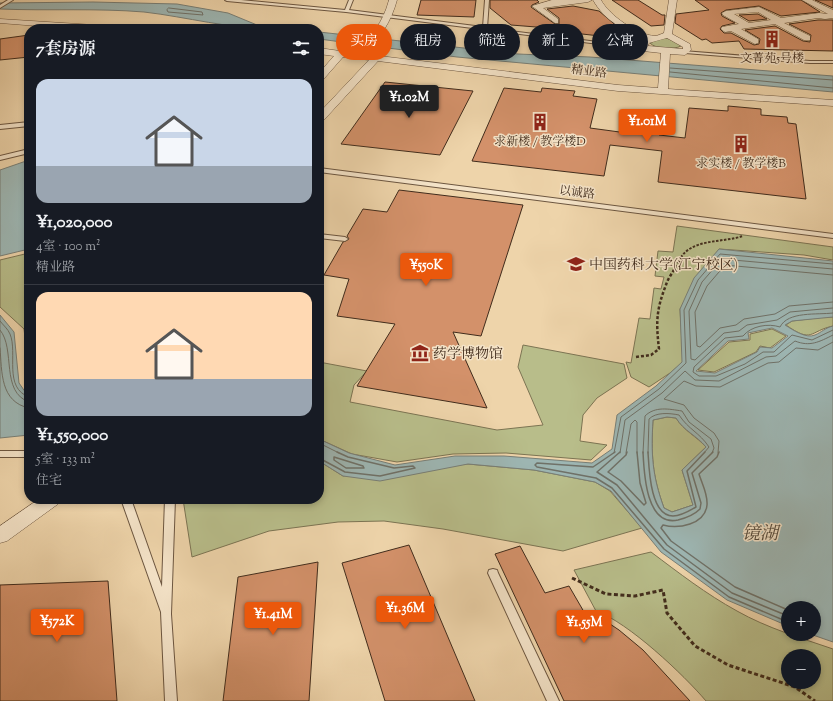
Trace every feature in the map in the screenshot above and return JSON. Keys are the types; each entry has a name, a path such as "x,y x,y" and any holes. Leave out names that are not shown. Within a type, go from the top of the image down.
{"street":[{"path":"384,24 389,17 393,0"},
{"path":"546,0 563,2"},
{"path":"555,21 536,6 588,0"},
{"path":"597,0 608,16 627,28 652,38"},
{"path":"668,35 673,0"},
{"path":"806,0 830,16 833,22"},
{"path":"748,26 726,13 759,9 807,38"},
{"path":"755,41 729,28 819,15 830,16"},
{"path":"0,20 40,24"},
{"path":"648,40 668,35 687,46 685,52 666,53 648,48"},
{"path":"676,39 688,38"},
{"name":"精业路","path":"324,51 336,53"},
{"path":"663,91 666,53"},
{"path":"324,73 336,58"},
{"name":"精业路","path":"392,59 493,74 663,91 833,103"},
{"path":"324,114 374,60"},
{"path":"0,536 45,504"}],"lane":[{"path":"0,7 11,0"},
{"path":"227,0 262,1 464,26"},
{"path":"346,11 351,0"},
{"path":"485,24 487,0"},
{"path":"520,33 592,42"},
{"path":"685,52 810,62 833,62"},
{"path":"0,127 24,125"},
{"path":"0,158 24,152"},
{"name":"以诚路","path":"324,171 833,236"},
{"path":"324,237 345,239"},
{"path":"0,454 24,454"},
{"path":"128,504 166,614"},
{"path":"170,504 166,614 171,701"},
{"path":"493,572 553,701"}],"path":[{"path":"636,357 651,355 659,349 656,319 666,283 674,273 682,254 707,242 730,240 745,236"},
{"path":"572,578 606,594 635,596 663,590 667,613 695,646 728,665 795,687 815,701"}],"green space":[{"path":"662,38 673,39 681,46 665,48 656,47 650,43"},
{"path":"677,226 833,247 833,260 804,255 719,249 680,309 683,362 649,387 631,377 626,362 631,363 639,318 650,319 654,288 661,289 664,277 655,276 658,251 673,252"},
{"path":"24,254 24,329 0,307 0,260"},
{"path":"833,317 833,326 811,334 801,334 786,325 792,321"},
{"path":"772,329 786,336 770,348 760,346 756,352 714,372 698,370 729,342 750,340 750,334"},
{"path":"523,345 624,364 627,378 597,398 583,415 580,441 607,445 591,460 506,453 453,454 397,462 352,454 324,441 324,363 367,371 354,385 350,402 497,430 543,425 518,367"},
{"path":"667,417 676,418 679,423 706,447 682,470 693,505 672,512 664,508 657,485 652,454 653,420"},
{"path":"324,464 343,476 468,464 534,470 595,482 610,491 642,528 563,551 443,529 384,521 338,522 269,531 192,557 184,504 324,504"},
{"path":"651,552 682,575 737,611 781,631 781,641 808,641 833,649 833,701 706,701 655,650 624,626 596,611 574,570"}],"water":[{"path":"93,2 177,4 228,13 255,24 219,24 144,12 108,10 0,9 0,3"},
{"path":"324,33 336,34 336,41 324,40"},
{"path":"392,40 400,41 400,50 392,49"},
{"path":"456,47 464,48 464,58 456,57"},
{"path":"520,54 528,54 528,60 584,60 584,57 590,57 592,57 592,60 628,60 833,76 833,92 489,60 520,60"},
{"path":"24,162 24,250 0,256 0,170"},
{"name":"镜湖","path":"719,249 833,261 833,317 792,321 785,325 808,336 815,335 833,326 833,642 821,638 821,601 781,601 781,623 727,600 661,552 611,491 595,482 534,470 468,464 380,481 343,476 324,464 324,441 349,453 395,465 455,456 504,456 592,463 612,449 617,415 656,386 682,362 680,309 694,278","holes":["772,328 788,336 772,348 760,347 757,352 715,373 696,371 728,341 749,339 748,333","667,417 676,418 706,447 682,470 693,505 672,512 664,508 657,485 652,454 653,420"]},
{"path":"0,315 14,332 19,383 24,390 24,436 0,438"}],"building":[{"path":"421,0 476,0 474,17 417,15"},
{"path":"490,0 537,0 539,2 531,7 555,24 528,24 528,26 520,26 520,24 510,24 490,8"},
{"path":"612,0 638,0 662,15 665,15 664,25 651,26"},
{"path":"695,0 801,0 820,12 781,16 759,6 726,10 721,13 722,16 735,23 722,26 720,29 724,33 731,33 754,45 759,44 760,39 745,30 775,26 803,41 810,42 811,35 789,24 818,20 833,20 833,51 744,49 739,41 712,43 706,39 702,40 675,23 676,14 709,10"},
{"path":"815,0 833,0 833,8"},
{"path":"573,6 599,11 614,24 592,24 592,35 584,34 584,24 559,24 559,18 547,9"},
{"path":"758,14 767,19 749,21 739,15"},
{"path":"24,36 24,58 0,60 0,39"},
{"path":"385,82 473,91 440,155 341,144"},
{"path":"504,88 541,92 542,88 575,91 573,96 597,99 590,128 627,133 630,116 661,120 659,135 685,138 689,108 728,111 728,106 761,109 761,115 787,117 788,123 796,124 806,199 658,182 662,151 610,145 604,176 472,161"},
{"path":"399,190 523,205 481,336 453,332 487,408 357,386 395,324 337,316 349,279 324,275 343,242 349,239 347,236 363,209 387,212"},
{"path":"409,545 475,701 385,701 342,563"},
{"path":"520,546 545,593 569,586 591,624 604,620 619,630 643,650 690,701 564,701 495,554"},
{"path":"318,562 309,701 223,701 238,577"},
{"path":"108,581 117,701 0,701 0,585"}],"place":[{"name":"文菁苑5号楼","path":"772,39"},
{"name":"求新楼 / 教学楼D","path":"540,122"},
{"name":"求实楼 / 教学楼B","path":"741,144"},
{"name":"中国药科大学(江宁校区)","path":"576,264"},
{"name":"药学博物馆","path":"420,353"}]}
